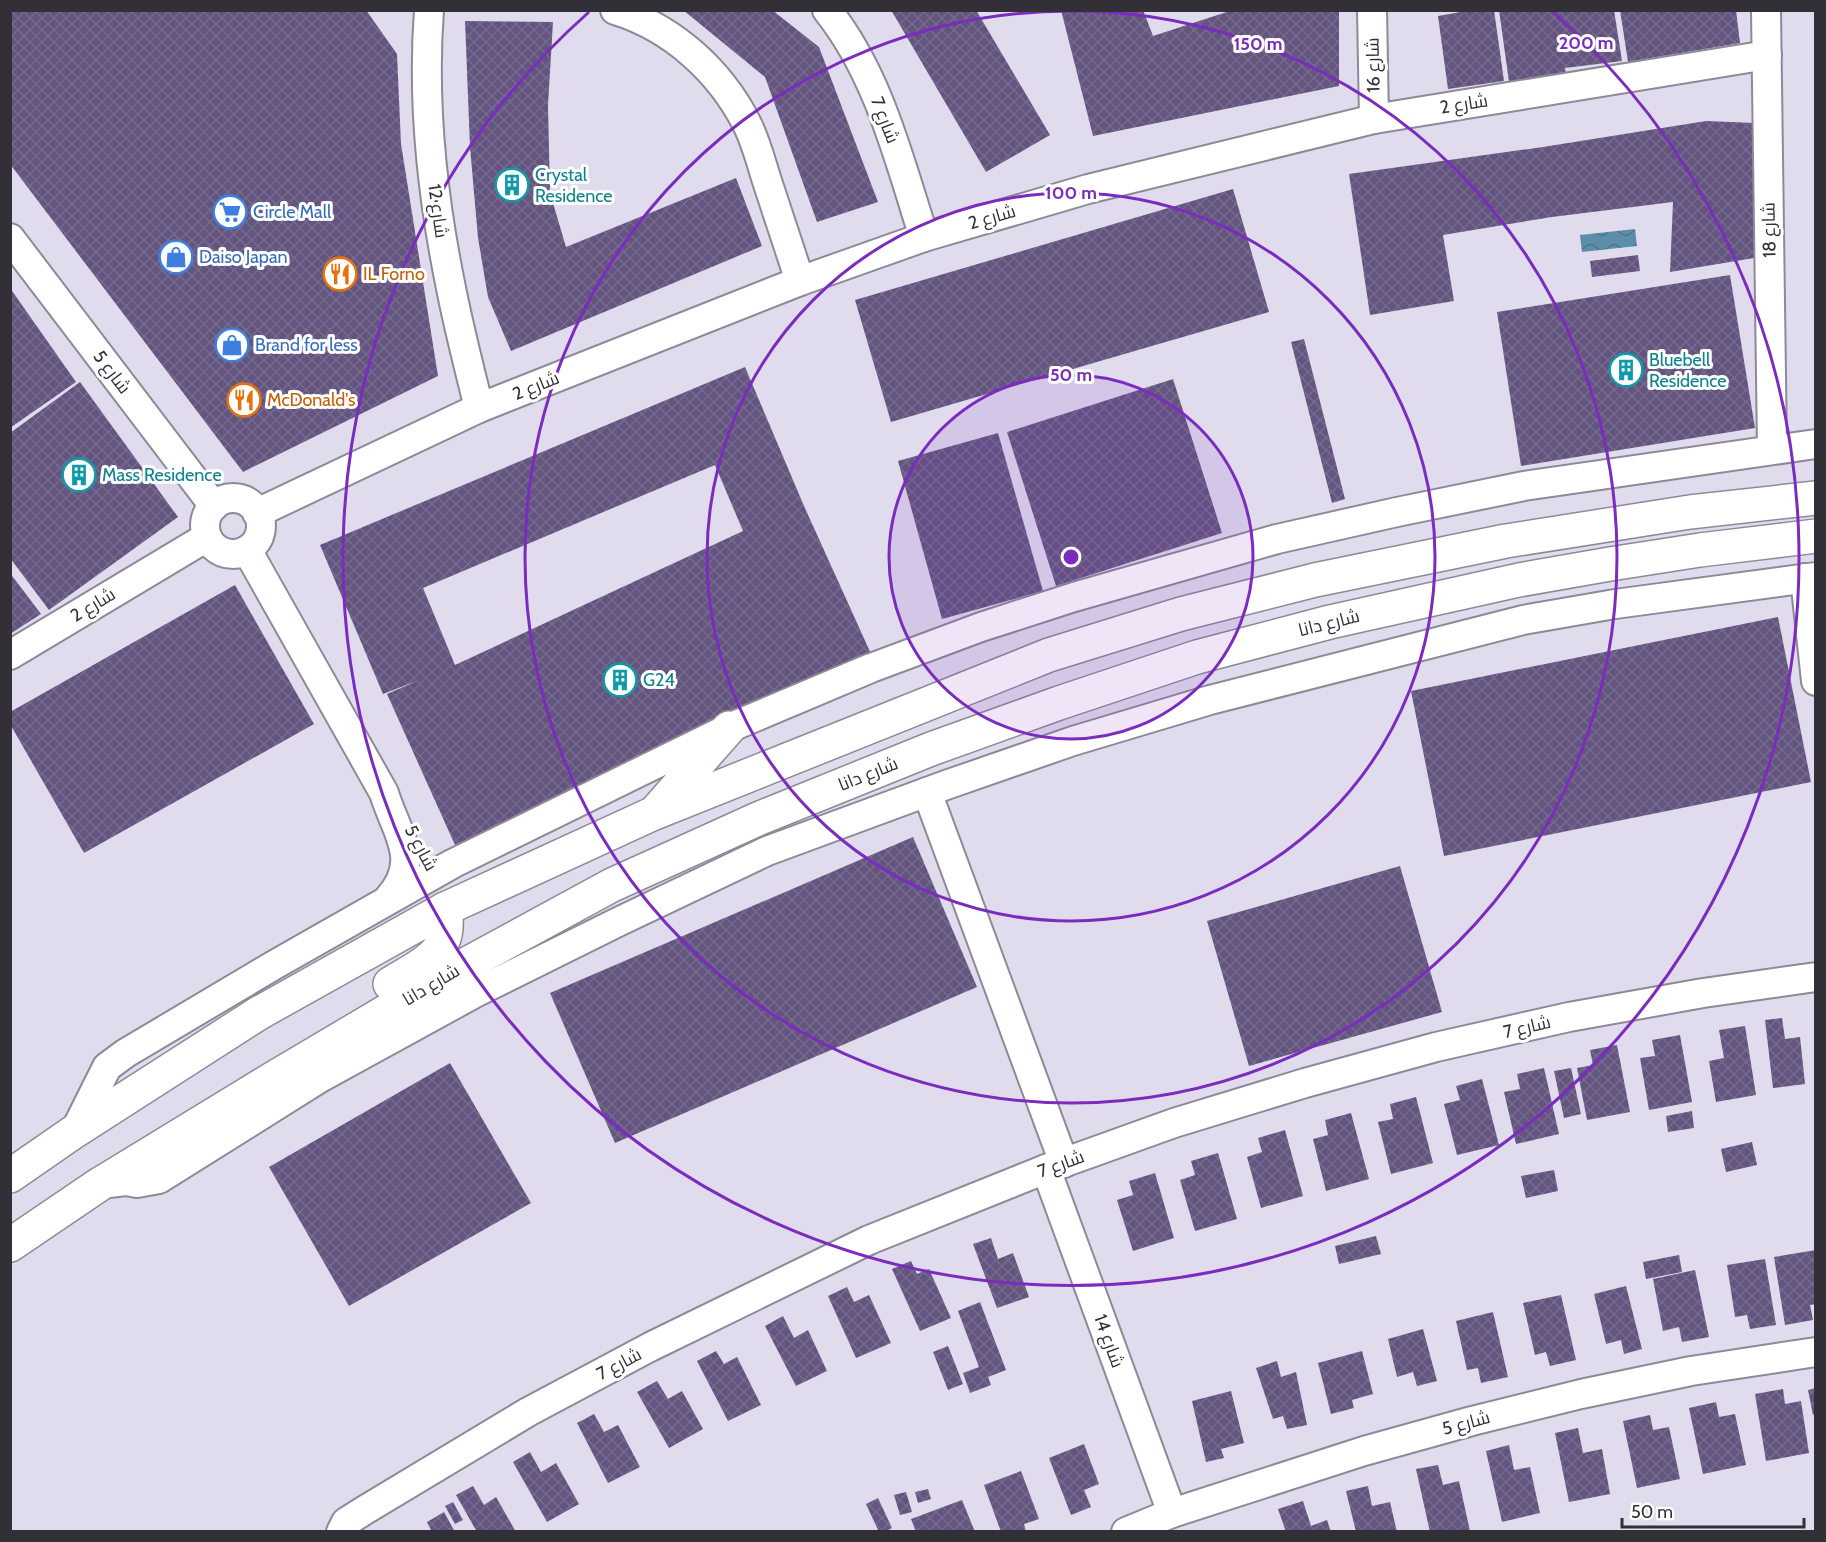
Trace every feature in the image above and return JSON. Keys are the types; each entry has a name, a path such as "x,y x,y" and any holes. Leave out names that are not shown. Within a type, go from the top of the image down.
{"street":[{"name":"شارع 12","path":"429,10 427,93 438,222 450,286 479,408"},
{"path":"615,10 634,16 670,36 701,61 728,91 748,126 800,281"},
{"name":"شارع 7","path":"827,10 857,57 878,100 924,237"},
{"name":"شارع 16","path":"1372,10 1374,118"},
{"name":"شارع 18","path":"1766,10 1772,449"},
{"name":"شارع 2","path":"257,513 479,408 800,281 924,237 1088,189 1374,118 1767,55"},
{"name":"شارع 5","path":"10,238 214,506"},
{"path":"75,1131 107,1067 196,1011 388,899 435,872 729,728 871,668 981,627 1074,597 1277,539 1524,486 1815,444"},
{"path":"1783,501 1815,489"},
{"path":"10,1176 24,1157 75,1131 259,1013 445,909 652,814 1049,655 1181,614 1315,580 1506,541 1667,515 1815,498"},
{"path":"237,499 252,506 257,513 261,529 259,537 248,550 238,554 219,551 207,537 205,529 208,513 220,501 237,499"},
{"name":"شارع 2","path":"10,655 207,537"},
{"name":"شارع دانا","path":"10,1245 100,1184 272,1079 463,966 612,885 760,818 931,749 1197,657 1330,622 1520,580 1598,566 1700,550 1815,537"},
{"name":"شارع 5","path":"248,550 384,793 406,854 403,878 388,899"},
{"path":"100,1184 126,1181 137,1183 159,1179 320,1077 475,993 618,921 767,851 1073,741 1210,700 1523,620 1615,604 1810,578 1815,681"},
{"path":"652,814 729,728"},
{"name":"شارع 14","path":"927,792 1172,1513"},
{"name":"شارع 5","path":"384,793 401,812 435,872 445,909"},
{"path":"272,1079 290,1051 303,1038 435,955 446,937 448,923 445,909"},
{"name":"شارع 7","path":"341,1532 346,1522 528,1412 650,1347 869,1240 1055,1166 1174,1123 1305,1083 1436,1047 1580,1015 1703,993 1815,977"},
{"name":"شارع 5","path":"1126,1532 1172,1513 1364,1451 1472,1420 1691,1371 1815,1353"}],"water":[{"path":"1635,229 1637,246 1582,252 1580,235"}],"building":[{"name":"Circle Mall","path":"10,10 366,10 397,54 401,144 438,376 243,472 10,164"},
{"path":"683,10 772,10 819,47 878,202 817,222 765,77"},
{"path":"891,10 976,10 1050,135 986,172"},
{"path":"1061,10 1143,10 1153,36 1233,10 1339,10 1339,86 1093,136"},
{"path":"1472,10 1494,10 1504,81 1448,89 1438,16"},
{"path":"1499,10 1614,10 1622,61 1565,68 1566,75 1509,82"},
{"path":"1620,10 1736,10 1740,43 1628,62"},
{"name":"Crystal Residence","path":"465,21 553,22 548,105 550,193 566,247 736,178 762,246 511,351 488,297 478,238 470,147"},
{"path":"1706,121 1755,123 1754,258 1670,272 1673,202 1552,217 1443,235 1454,301 1370,315 1349,174"},
{"path":"1233,189 1269,312 891,422 855,300"},
{"path":"1638,255 1640,271 1592,277 1590,261"},
{"name":"Bluebell Residence","path":"1730,275 1755,428 1521,466 1497,312"},
{"path":"10,288 76,382 10,428"},
{"path":"1304,339 1345,499 1332,503 1291,342"},
{"name":"G24","path":"745,367 804,506 872,656 455,845 387,694 419,680 383,694 320,545","holes":["715,465 743,531 455,665 423,588"]},
{"path":"1173,379 1222,533 1056,586 1007,432"},
{"name":"Mass Residence","path":"80,382 178,517 49,610 10,558 10,433"},
{"path":"998,433 1043,591 942,619 898,461"},
{"path":"10,573 41,614 10,634"},
{"path":"235,585 314,724 84,853 10,724 10,712"},
{"path":"1778,617 1811,782 1444,856 1411,691"},
{"path":"913,837 977,987 615,1143 550,993"},
{"path":"1400,866 1442,1012 1249,1066 1207,921"},
{"path":"1782,1018 1785,1039 1800,1037 1805,1084 1773,1088 1765,1020"},
{"path":"1745,1026 1756,1095 1716,1102 1709,1061 1724,1058 1719,1030"},
{"path":"1680,1035 1692,1102 1649,1110 1640,1058 1655,1056 1652,1040"},
{"path":"1617,1045 1630,1112 1587,1120 1577,1068 1593,1065 1590,1050"},
{"path":"450,1063 531,1203 349,1306 269,1167"},
{"path":"1544,1068 1559,1134 1516,1144 1504,1092 1520,1089 1517,1074"},
{"path":"1571,1068 1581,1114 1564,1118 1554,1071"},
{"path":"1482,1079 1499,1145 1457,1155 1444,1104 1460,1100 1456,1086"},
{"path":"1416,1097 1433,1163 1391,1174 1378,1122 1393,1119 1390,1104"},
{"path":"1692,1111 1694,1128 1668,1132 1666,1116"},
{"path":"1351,1113 1369,1179 1326,1191 1313,1139 1328,1135 1325,1120"},
{"path":"1285,1130 1303,1196 1261,1208 1247,1157 1262,1152 1258,1138"},
{"path":"1752,1142 1757,1165 1726,1172 1721,1149"},
{"path":"1218,1153 1237,1219 1195,1231 1180,1180 1195,1175 1191,1161"},
{"path":"1554,1170 1558,1191 1526,1198 1521,1176"},
{"path":"1155,1173 1174,1238 1133,1251 1117,1200 1133,1195 1129,1181"},
{"path":"1376,1236 1381,1254 1339,1264 1335,1246"},
{"path":"991,1238 998,1259 1013,1253 1029,1297 997,1308 973,1244"},
{"path":"1816,1250 1816,1304 1810,1305 1813,1320 1785,1325 1774,1257"},
{"path":"1679,1255 1682,1272 1646,1279 1643,1262"},
{"path":"1765,1259 1776,1325 1750,1329 1747,1315 1735,1317 1727,1265"},
{"path":"911,1261 917,1274 929,1269 951,1318 920,1331 892,1269"},
{"path":"1695,1270 1709,1337 1682,1342 1679,1327 1663,1331 1653,1279"},
{"path":"1626,1286 1642,1349 1624,1354 1621,1340 1606,1344 1594,1294"},
{"path":"847,1287 854,1302 869,1295 891,1343 856,1358 828,1296"},
{"path":"1561,1295 1576,1360 1550,1366 1546,1352 1535,1355 1523,1303"},
{"path":"980,1302 1006,1370 988,1377 991,1385 970,1393 963,1373 979,1367 958,1311"},
{"path":"1493,1312 1508,1377 1481,1383 1478,1368 1467,1370 1456,1321"},
{"path":"783,1316 794,1338 808,1330 827,1371 796,1386 765,1326"},
{"path":"1423,1329 1437,1381 1417,1386 1413,1372 1397,1377 1388,1339"},
{"path":"948,1346 963,1384 948,1390 933,1352"},
{"path":"716,1351 724,1364 737,1357 761,1405 728,1421 697,1361"},
{"path":"1362,1351 1373,1394 1352,1400 1354,1408 1331,1414 1318,1363"},
{"path":"1277,1361 1281,1377 1296,1372 1307,1425 1287,1429 1283,1416 1273,1419 1256,1368"},
{"path":"657,1381 668,1399 682,1391 703,1429 669,1448 637,1392"},
{"path":"1816,1388 1816,1414 1813,1415 1808,1390"},
{"path":"1783,1389 1785,1404 1801,1401 1809,1453 1766,1461 1755,1394"},
{"path":"1231,1391 1244,1443 1221,1449 1224,1458 1206,1462 1192,1401"},
{"path":"1716,1402 1719,1417 1735,1414 1746,1465 1703,1474 1689,1408"},
{"path":"594,1414 604,1432 618,1425 640,1467 608,1483 577,1423"},
{"path":"1650,1415 1653,1430 1669,1427 1680,1479 1637,1488 1623,1421"},
{"path":"1578,1428 1583,1453 1602,1449 1610,1494 1569,1502 1555,1433"},
{"path":"1084,1444 1099,1484 1084,1490 1091,1507 1071,1515 1049,1458"},
{"path":"1509,1445 1514,1470 1530,1467 1540,1513 1502,1522 1486,1451"},
{"path":"530,1452 541,1472 556,1463 579,1504 547,1522 513,1462"},
{"path":"1438,1465 1443,1485 1459,1481 1470,1531 1430,1532 1416,1469"},
{"path":"1021,1471 1039,1519 1024,1524 1026,1532 1001,1532 984,1485"},
{"path":"473,1486 484,1505 496,1497 516,1532 477,1532 456,1495"},
{"path":"1368,1486 1372,1506 1390,1502 1397,1532 1356,1532 1346,1491"},
{"path":"928,1489 931,1499 918,1503 915,1492"},
{"path":"906,1492 912,1512 900,1515 894,1495"},
{"path":"878,1498 892,1528 884,1532 879,1532 866,1504"},
{"path":"962,1500 975,1532 916,1532 911,1519"},
{"path":"1303,1501 1311,1526 1327,1520 1331,1532 1286,1532 1278,1509"},
{"path":"453,1502 463,1520 455,1524 445,1506"},
{"path":"444,1512 455,1532 432,1532 427,1522"}],"place":[{"name":"Crystal Residence","path":"512,185"},
{"name":"Circle Mall","path":"230,212"},
{"name":"Daiso Japan","path":"176,257"},
{"name":"IL Forno","path":"340,274"},
{"name":"Brand for less","path":"232,345"},
{"name":"Bluebell Residence","path":"1626,370"},
{"name":"McDonald's","path":"244,400"},
{"name":"Mass Residence","path":"79,475"},
{"name":"G24","path":"620,680"}]}
